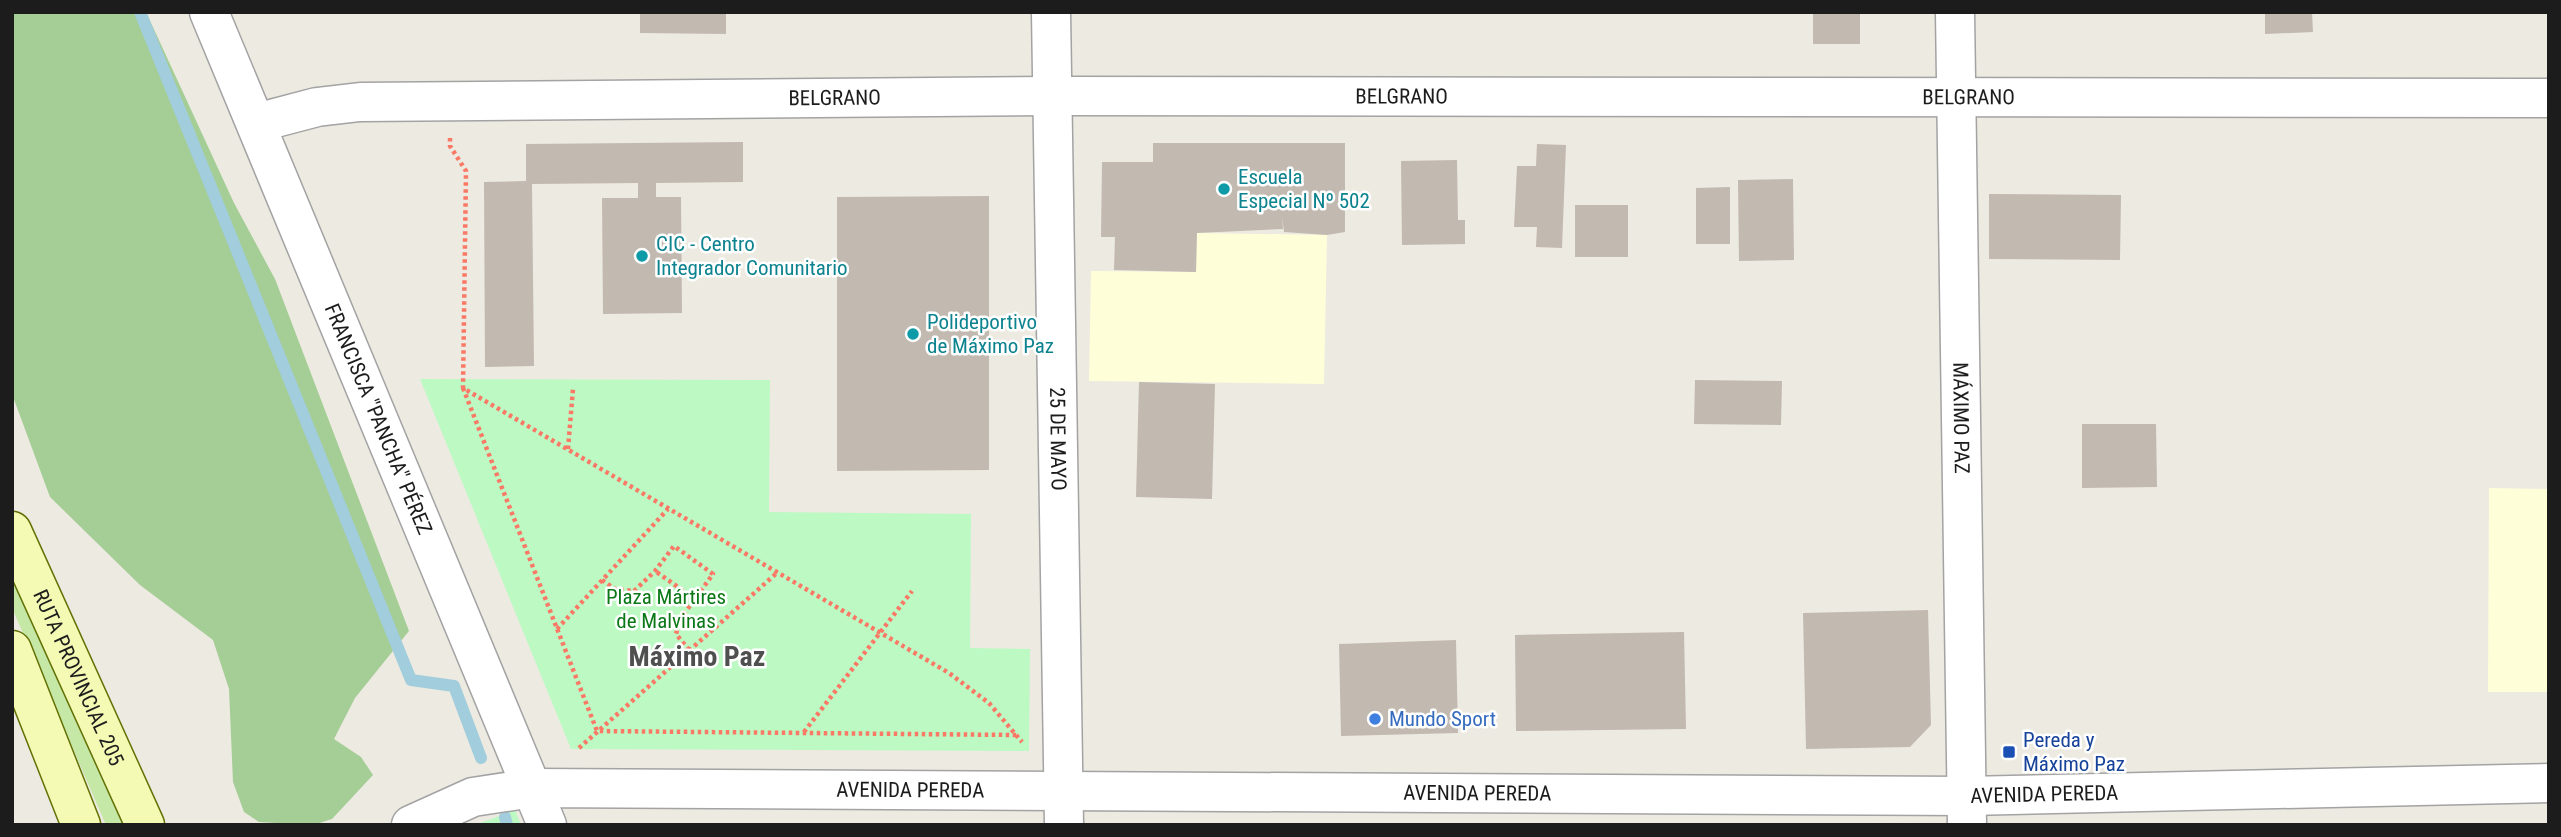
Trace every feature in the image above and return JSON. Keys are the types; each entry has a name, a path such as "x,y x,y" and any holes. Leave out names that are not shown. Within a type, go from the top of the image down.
{"main road":[{"name":"RUTA PROVINCIAL 205","path":"12,531 145,825"},
{"path":"12,650 81,825"}],"street":[{"name":"FRANCISCA \"PANCHA\" PÉREZ","path":"209,12 547,825"},
{"name":"25 DE MAYO","path":"1051,12 1064,808"},
{"name":"MÁXIMO PAZ","path":"1955,12 1967,810"},
{"name":"BELGRANO","path":"256,123 317,107 360,102 450,101 1052,96 2549,98"},
{"name":"AVENIDA PEREDA","path":"411,825 473,797 532,788 1064,808 1967,810 2549,783"}],"path":[{"path":"450,101 450,146 466,171 463,388 597,732"},
{"path":"463,388 970,688 989,704 1024,744"},
{"path":"568,449 573,389"},
{"path":"557,629 668,508"},
{"path":"602,580 615,589 634,591 655,571 674,546 713,574 676,627 676,634 690,650"},
{"path":"655,571 695,599"},
{"path":"532,788 778,572"},
{"path":"804,733 912,592"},
{"path":"597,732 1016,735"}],"shaded area":[{"path":"1197,233 1327,235 1324,384 1089,381 1091,271 1196,272"},
{"path":"2489,488 2549,489 2549,692 2488,692"}],"green space":[{"path":"12,12 146,12 234,203 275,279 409,631 355,698 334,739 361,757 373,775 332,819 313,825 259,822 244,812 233,782 229,689 213,640 140,585 50,497 12,394"},
{"name":"Plaza Mártires de Malvinas","path":"420,379 770,380 769,512 971,514 970,648 1030,649 1029,751 571,749"},
{"path":"12,569 123,825 106,825 12,608"},
{"path":"515,810 521,825 475,825"}],"building":[{"path":"640,12 726,12 726,34 640,33"},
{"path":"1813,12 1860,12 1860,44 1813,44"},
{"path":"2265,12 2312,12 2313,32 2265,34"},
{"name":"CIC - Centro Integrador Comunitario","path":"743,142 743,182 656,183 656,197 681,197 682,313 603,314 602,198 638,198 638,183 532,184 534,366 485,367 484,182 526,181 526,144"},
{"name":"Escuela Especial Nº 502","path":"1153,143 1345,143 1345,232 1327,235 1284,232 1282,216 1283,229 1197,233 1196,272 1114,270 1115,237 1101,237 1102,162 1153,162"},
{"path":"1537,144 1566,145 1562,248 1536,247 1537,227 1514,227 1517,166 1536,166"},
{"path":"1457,160 1458,220 1465,220 1465,244 1402,245 1401,161"},
{"path":"1793,179 1794,260 1739,261 1738,180"},
{"path":"1730,187 1730,244 1696,244 1696,188"},
{"path":"1989,194 2121,195 2120,260 1989,259"},
{"name":"Polideportivo de Máximo Paz","path":"989,196 989,470 837,471 837,197"},
{"path":"1575,205 1628,205 1628,257 1575,257"},
{"path":"1695,380 1782,381 1781,425 1694,424"},
{"path":"1139,382 1215,384 1212,499 1136,497"},
{"path":"2082,424 2156,424 2157,487 2082,488"},
{"path":"1928,610 1931,725 1910,747 1806,749 1803,613"},
{"path":"1684,632 1686,729 1516,731 1515,635"},
{"path":"1456,640 1458,733 1341,736 1339,644"}],"waterway":[{"path":"140,12 411,680 454,686 481,758"},
{"path":"505,817 507,825"}],"place":[{"name":"Escuela Especial Nº 502","path":"1224,189"},
{"name":"CIC - Centro Integrador Comunitario","path":"642,256"},
{"name":"Polideportivo de Máximo Paz","path":"913,334"},
{"name":"Mundo Sport","path":"1375,719"},
{"name":"Pereda y Máximo Paz","path":"2009,752"}],"district":[{"name":"Máximo Paz","path":"697,656"}]}
